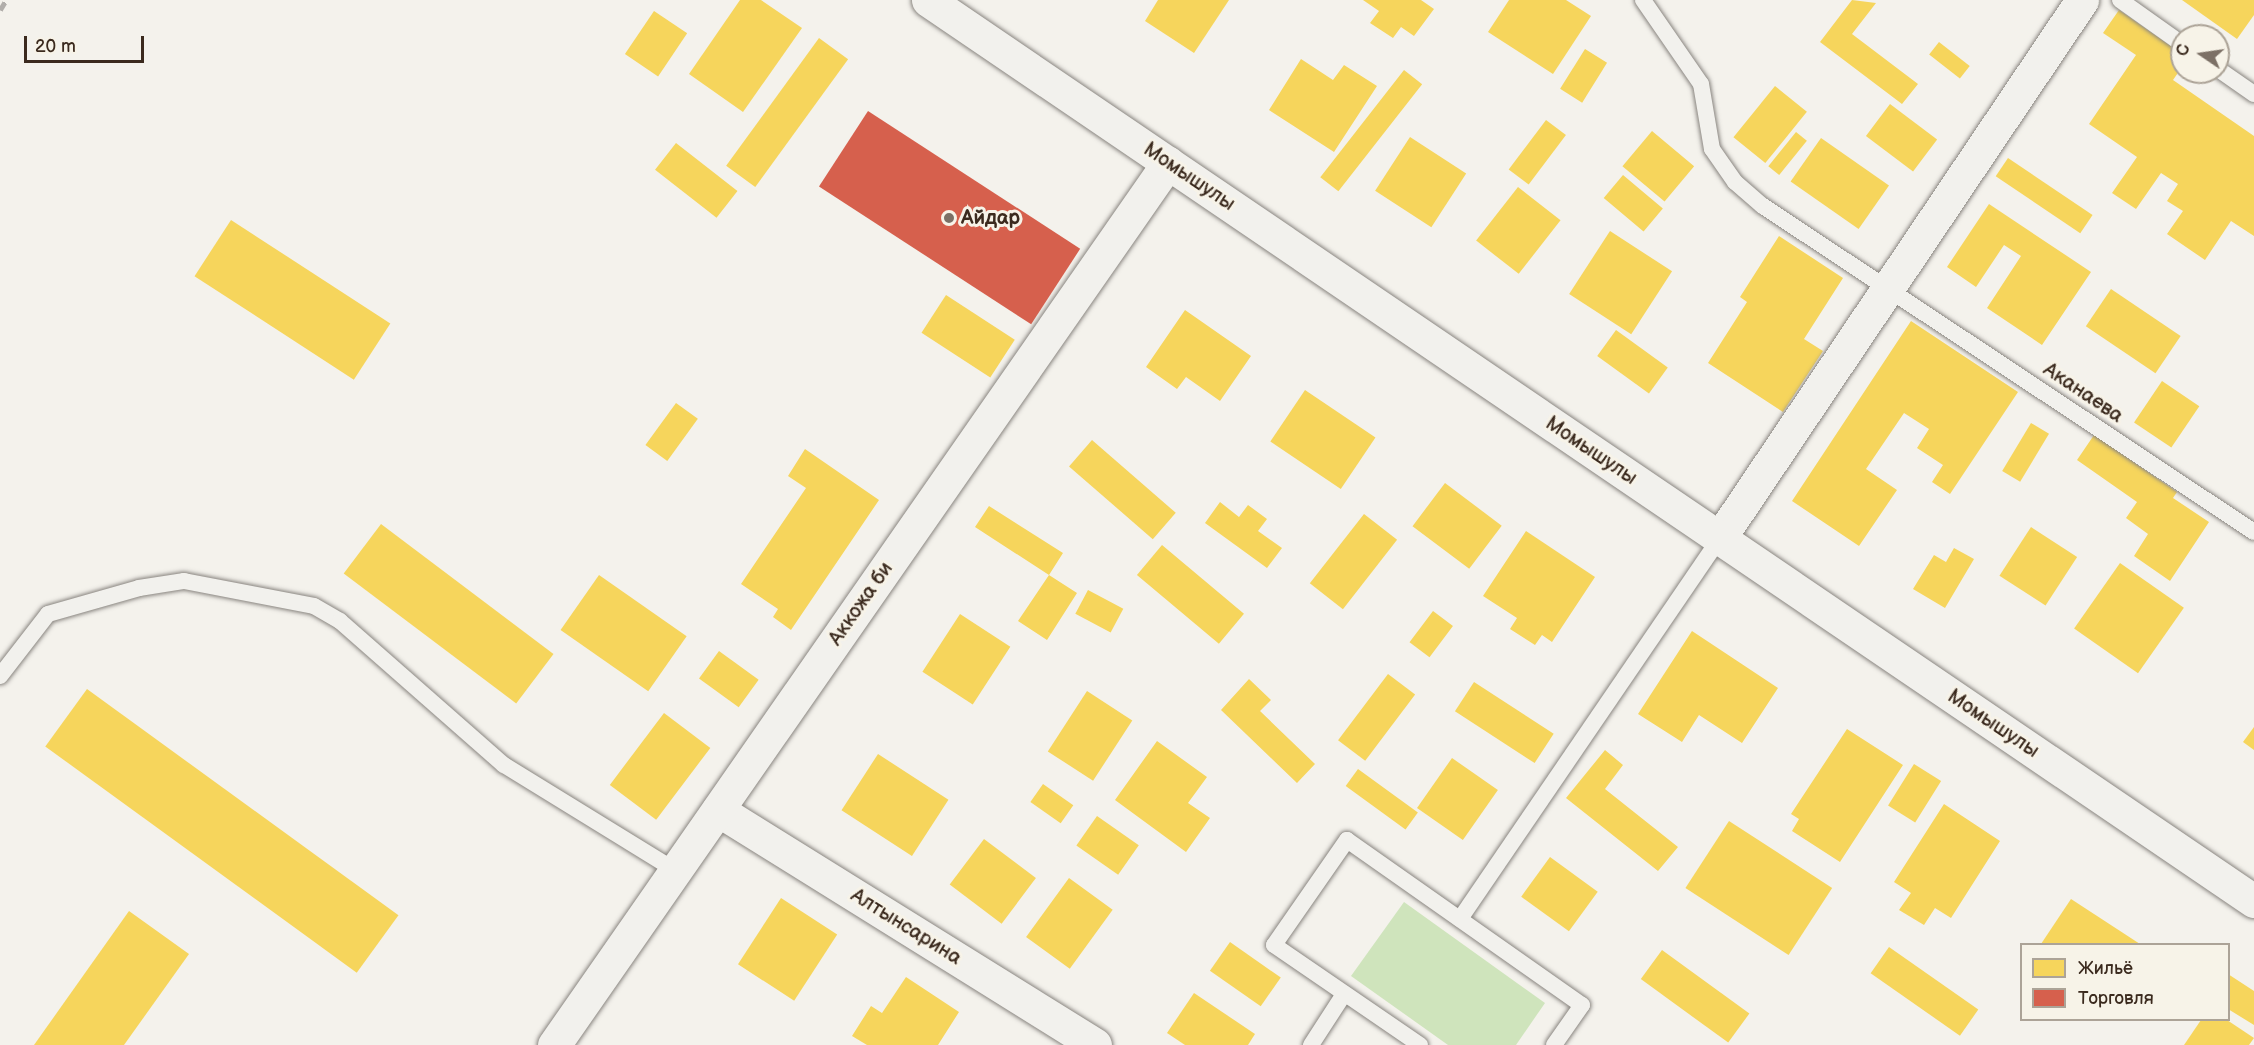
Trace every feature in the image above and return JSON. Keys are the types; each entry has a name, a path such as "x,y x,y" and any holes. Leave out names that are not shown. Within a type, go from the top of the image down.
{"street":[{"name":"Момышулы","path":"928,0 2254,901"},
{"path":"1719,539 2082,0"},
{"name":"Аккожа би","path":"554,1045 1168,163"},
{"name":"Алтынсарина","path":"718,810 1095,1045"}],"lane":[{"name":"Аканаева","path":"1643,0 1701,84 1713,149 1735,182 1763,206 2254,532"},
{"path":"2120,0 2170,35"},
{"path":"2230,77 2254,94"},
{"path":"1460,919 1719,539"},
{"path":"0,676 48,614 139,588 184,581 314,606 340,621 504,765 675,870"},
{"path":"1420,1045 1274,945 1347,840 1582,1005 1554,1045"},
{"path":"1311,1045 1344,994"}],"green space":[{"path":"1404,902 1545,1003 1516,1045 1448,1045 1351,976"}],"building: Жильё":[{"path":"740,0 761,0 802,28 743,112 689,74"},
{"path":"1158,0 1229,0 1194,53 1145,21"},
{"path":"1363,0 1421,0 1434,9 1414,36 1401,27 1393,38 1370,23 1379,11"},
{"path":"1509,0 1566,0 1591,16 1553,74 1488,32"},
{"path":"1852,0 1876,3 1852,34 1918,84 1902,104 1820,42"},
{"path":"2182,0 2254,0 2254,15 2237,39 2230,34 2230,24 2216,24"},
{"path":"2119,10 2170,46 2170,84 2179,84 2254,136 2254,236 2231,221 2205,260 2167,234 2183,211 2167,201 2178,184 2161,173 2136,209 2112,193 2137,157 2089,124 2136,55 2103,33"},
{"path":"654,11 687,33 658,76 625,54"},
{"path":"819,38 848,59 755,187 726,166"},
{"path":"1939,42 1970,66 1960,79 1929,55"},
{"path":"1585,49 1607,63 1582,103 1560,89"},
{"path":"1301,59 1333,80 1344,65 1377,86 1334,152 1269,110"},
{"path":"1404,70 1422,84 1338,191 1320,177"},
{"path":"1775,86 1807,112 1765,163 1733,137"},
{"path":"1890,104 1937,140 1913,171 1866,136"},
{"path":"1546,120 1566,135 1529,185 1509,170"},
{"path":"1652,131 1694,166 1665,202 1622,166"},
{"path":"1796,132 1807,141 1779,175 1768,166"},
{"path":"1410,137 1466,173 1431,227 1375,191"},
{"path":"1821,138 1889,186 1859,229 1791,181"},
{"path":"676,143 737,191 717,218 655,170"},
{"path":"2008,158 2093,215 2080,233 1996,176"},
{"path":"1623,175 1663,208 1644,231 1604,198"},
{"path":"1518,187 1561,220 1519,274 1476,241"},
{"path":"1989,204 2091,272 2042,345 1987,308 2021,256 2004,245 1976,287 1947,267"},
{"path":"231,220 390,323 354,380 195,276"},
{"path":"1610,231 1672,271 1631,334 1569,294"},
{"path":"1779,236 1843,278 1804,339 1823,351 1783,412 1708,363 1747,302 1740,297"},
{"path":"2111,289 2181,336 2155,373 2086,326"},
{"path":"946,295 1015,340 990,377 921,333"},
{"path":"1185,310 1251,356 1220,401 1186,377 1177,389 1146,367"},
{"path":"1911,321 2018,392 1950,494 1932,482 1943,465 1917,448 1929,429 1904,413 1866,469 1897,490 1859,546 1792,501"},
{"path":"1616,330 1668,368 1649,394 1597,356"},
{"path":"2162,381 2199,406 2171,448 2134,422"},
{"path":"1305,390 1375,438 1341,489 1270,441"},
{"path":"676,403 698,419 667,461 645,445"},
{"path":"2031,423 2049,434 2020,482 2002,471"},
{"path":"2094,435 2177,492 2173,498 2209,522 2170,581 2134,556 2148,534 2126,518 2137,502 2077,460"},
{"path":"1092,440 1176,513 1153,539 1069,466"},
{"path":"805,449 879,500 791,630 773,617 778,609 741,584 806,488 788,476"},
{"path":"1445,483 1502,526 1469,569 1413,526"},
{"path":"1220,502 1239,517 1248,505 1267,519 1258,531 1282,548 1267,568 1205,523"},
{"path":"989,506 1063,553 1049,575 975,527"},
{"path":"1364,514 1397,540 1343,609 1310,583"},
{"path":"381,524 554,654 516,704 344,574"},
{"path":"2031,527 2077,557 2046,606 1999,576"},
{"path":"1526,531 1595,577 1552,642 1542,635 1535,645 1510,629 1517,618 1483,596"},
{"path":"1162,545 1244,614 1219,644 1137,575"},
{"path":"1954,548 1974,559 1945,608 1913,589 1934,555 1946,562"},
{"path":"2120,563 2184,608 2138,673 2074,629"},
{"path":"599,575 687,636 648,691 561,630"},
{"path":"1049,575 1077,593 1047,640 1018,621"},
{"path":"1088,590 1123,609 1111,633 1075,614"},
{"path":"1433,611 1453,626 1429,657 1410,642"},
{"path":"960,614 1010,647 973,705 922,672"},
{"path":"1692,631 1778,688 1742,743 1699,715 1682,742 1638,714"},
{"path":"719,651 759,680 739,707 699,679"},
{"path":"1388,674 1415,694 1365,761 1338,740"},
{"path":"1249,679 1271,700 1260,711 1315,764 1297,783 1221,710"},
{"path":"1474,682 1554,734 1535,763 1455,711"},
{"path":"87,689 398,915 357,973 45,746"},
{"path":"1087,691 1132,720 1093,781 1048,751"},
{"path":"664,713 710,748 656,820 610,785"},
{"path":"2254,727 2254,750 2243,742"},
{"path":"1847,729 1903,765 1840,862 1792,831 1799,819 1791,814"},
{"path":"1157,741 1207,777 1188,803 1210,818 1186,852 1115,800"},
{"path":"1605,750 1623,765 1605,789 1678,847 1658,871 1566,798"},
{"path":"878,754 948,800 912,856 842,810"},
{"path":"1452,758 1498,790 1463,840 1417,808"},
{"path":"1914,764 1941,781 1915,823 1888,806"},
{"path":"1358,769 1418,812 1406,829 1346,786"},
{"path":"1043,784 1073,805 1061,823 1030,802"},
{"path":"1944,804 2000,841 1951,918 1935,908 1924,925 1899,910 1911,893 1894,882"},
{"path":"1097,816 1139,845 1118,875 1076,845"},
{"path":"1729,821 1832,888 1789,955 1685,888"},
{"path":"984,839 1036,878 1002,924 950,885"},
{"path":"1550,857 1598,892 1569,931 1521,897"},
{"path":"1069,878 1113,910 1070,969 1026,937"},
{"path":"781,898 837,934 794,1001 738,964"},
{"path":"2071,899 2138,943 2042,943"},
{"path":"129,911 189,954 124,1045 34,1045"},
{"path":"1230,942 1281,978 1261,1006 1210,971"},
{"path":"1889,947 1978,1010 1960,1036 1871,973"},
{"path":"1662,950 1749,1013 1728,1043 1641,979"},
{"path":"2230,975 2254,991 2254,1025 2230,1010"},
{"path":"906,977 959,1012 938,1045 867,1045 852,1036 871,1006 882,1013"},
{"path":"1194,993 1255,1034 1248,1045 1185,1045 1167,1033"},
{"path":"2200,1021 2228,1021 2254,1038 2249,1045 2184,1045"}],"building: Торговля":[{"name":"Айдар","path":"868,111 1080,249 1031,324 819,186"}],"railway":[{"path":"0,10 6,0"}],"place":[{"name":"Айдар","path":"949,218"}]}
